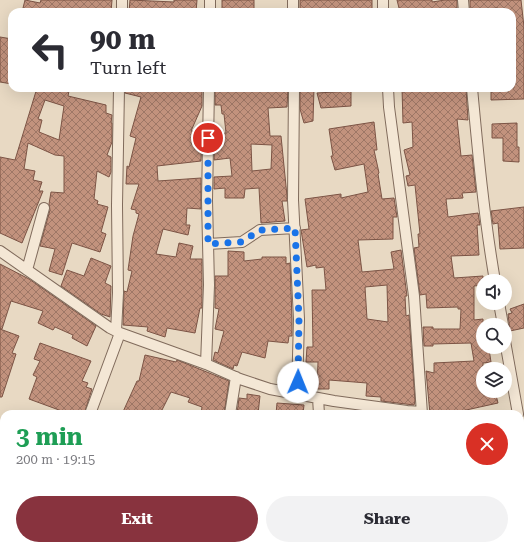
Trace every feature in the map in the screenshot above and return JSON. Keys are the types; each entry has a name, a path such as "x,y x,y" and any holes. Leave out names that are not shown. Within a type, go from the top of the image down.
{"street":[{"path":"91,410 118,332 117,205 119,92"},
{"path":"206,364 209,285 209,92"},
{"path":"294,92 293,200 299,319 298,394"},
{"path":"388,92 414,296 422,410"},
{"path":"472,92 486,227 494,274"},
{"path":"28,270 44,208"},
{"path":"208,244 242,242 260,230 295,228"},
{"path":"0,251 110,328 118,332 270,389 318,398 400,410"},
{"path":"507,354 517,410"},
{"path":"231,410 236,377"},
{"path":"318,398 319,410"}],"building":[{"path":"25,0 40,3 41,0 112,0 111,8 23,8"},
{"path":"130,0 174,2 174,0 197,0 196,8 129,8"},
{"path":"222,0 254,0 254,8 222,8"},
{"path":"300,0 372,0 372,8 300,8"},
{"path":"397,0 432,0 432,2 457,0 457,8 399,8"},
{"path":"470,0 521,0 524,27 524,99 491,100 491,92 516,92 516,8 470,8"},
{"path":"0,37 8,38 8,83 0,82"},
{"path":"36,92 69,92 68,96 106,105 106,113 112,115 112,142 107,155 111,157 111,172 109,177 97,171 94,199 98,201 97,204 108,207 101,232 106,234 100,252 72,243 62,275 49,271 55,249 40,246 50,210 49,204 51,192 64,193 64,156 55,155 28,143 24,169 35,171 33,180 42,182 39,191 43,191 22,243 0,233 0,157 15,160","holes":["45,100 64,106 59,140 39,132 42,120 38,119"]},
{"path":"202,92 202,106 191,131 202,132 201,161 157,166 158,181 201,178 201,209 187,208 186,225 190,225 188,235 163,229 156,254 176,257 179,243 193,246 190,259 202,259 202,308 200,308 195,333 167,328 165,337 147,331 148,327 123,325 124,291 127,292 132,271 128,270 133,236 139,214 136,213 136,210 131,209 139,184 126,184 127,166 129,167 136,138 130,136 141,97 125,93"},
{"path":"215,92 288,92 287,107 268,108 270,136 281,136 287,196 287,201 282,201 285,221 261,223 259,188 245,189 244,198 225,198 225,188 214,189 214,177 232,176 230,158 214,160 215,135 226,133 224,114 222,114 221,105 215,105","holes":["251,144 272,145 271,169 252,171"]},
{"path":"300,92 314,92 313,121 304,123 300,109"},
{"path":"351,92 351,106 321,108 317,93"},
{"path":"402,92 466,92 468,120 457,119 461,156 472,155 476,192 462,193 463,198 446,199 448,217 478,213 480,225 477,225 479,255 451,256 454,278 476,276 476,286 474,286 474,320 476,320 476,354 490,354 491,362 476,362 476,398 497,398 498,403 466,410 430,410 426,371 434,373 434,363 474,361 471,343 433,344 433,346 424,346 423,327 433,327 433,329 460,329 461,309 458,309 458,307 427,308 426,294 420,295 414,248 419,247 418,234 420,234 415,185 408,186 406,176 410,175 404,150 413,147 412,122 403,123"},
{"path":"374,122 377,150 374,150 379,173 382,199 394,198 397,217 393,217 393,239 358,240 362,272 394,269 391,252 401,250 407,296 405,296 406,316 409,315 415,401 414,405 381,401 381,397 366,396 367,383 329,380 329,389 317,389 318,362 306,362 307,347 313,347 312,290 326,290 324,267 316,268 316,265 307,267 301,230 309,229 305,199 341,194 341,198 368,192 364,164 335,170 331,156 333,156 329,129","holes":["387,285 388,322 367,319 365,287"]},
{"path":"517,123 517,147 519,147 519,162 503,161 503,138 492,138 492,124"},
{"path":"524,207 524,248 500,249 498,223 493,224 491,211"},
{"path":"228,251 244,252 244,261 262,259 262,257 286,257 286,264 290,263 292,336 289,336 288,343 268,341 265,358 242,352 237,366 234,365 233,369 213,360 215,352 218,353 224,331 215,329 219,309 215,308 215,276 228,276"},
{"path":"91,258 111,266 105,283 111,286 110,317 101,314 61,286 67,270 84,276"},
{"path":"0,264 29,279 96,326 87,346 72,338 73,335 55,327 53,330 38,323 43,311 11,301 2,329 0,329"},
{"path":"524,304 524,328 512,331 512,318 508,318 508,314 512,313 510,310"},
{"path":"0,329 19,336 12,353 16,354 2,397 0,397"},
{"path":"40,343 91,361 82,381 88,383 86,387 92,389 85,410 59,410 29,399 37,377 33,375 40,361 34,359"},
{"path":"145,355 176,362 177,360 229,381 225,410 202,410 202,407 188,402 190,398 171,392 162,410 124,410 137,381 139,381"},
{"path":"247,394 260,396 258,410 238,410 239,398 247,399"},
{"path":"277,403 304,405 303,410 276,410"}],"route":[{"path":"208,138 208,244 238,243 260,230 295,228 299,319 298,382"}]}
